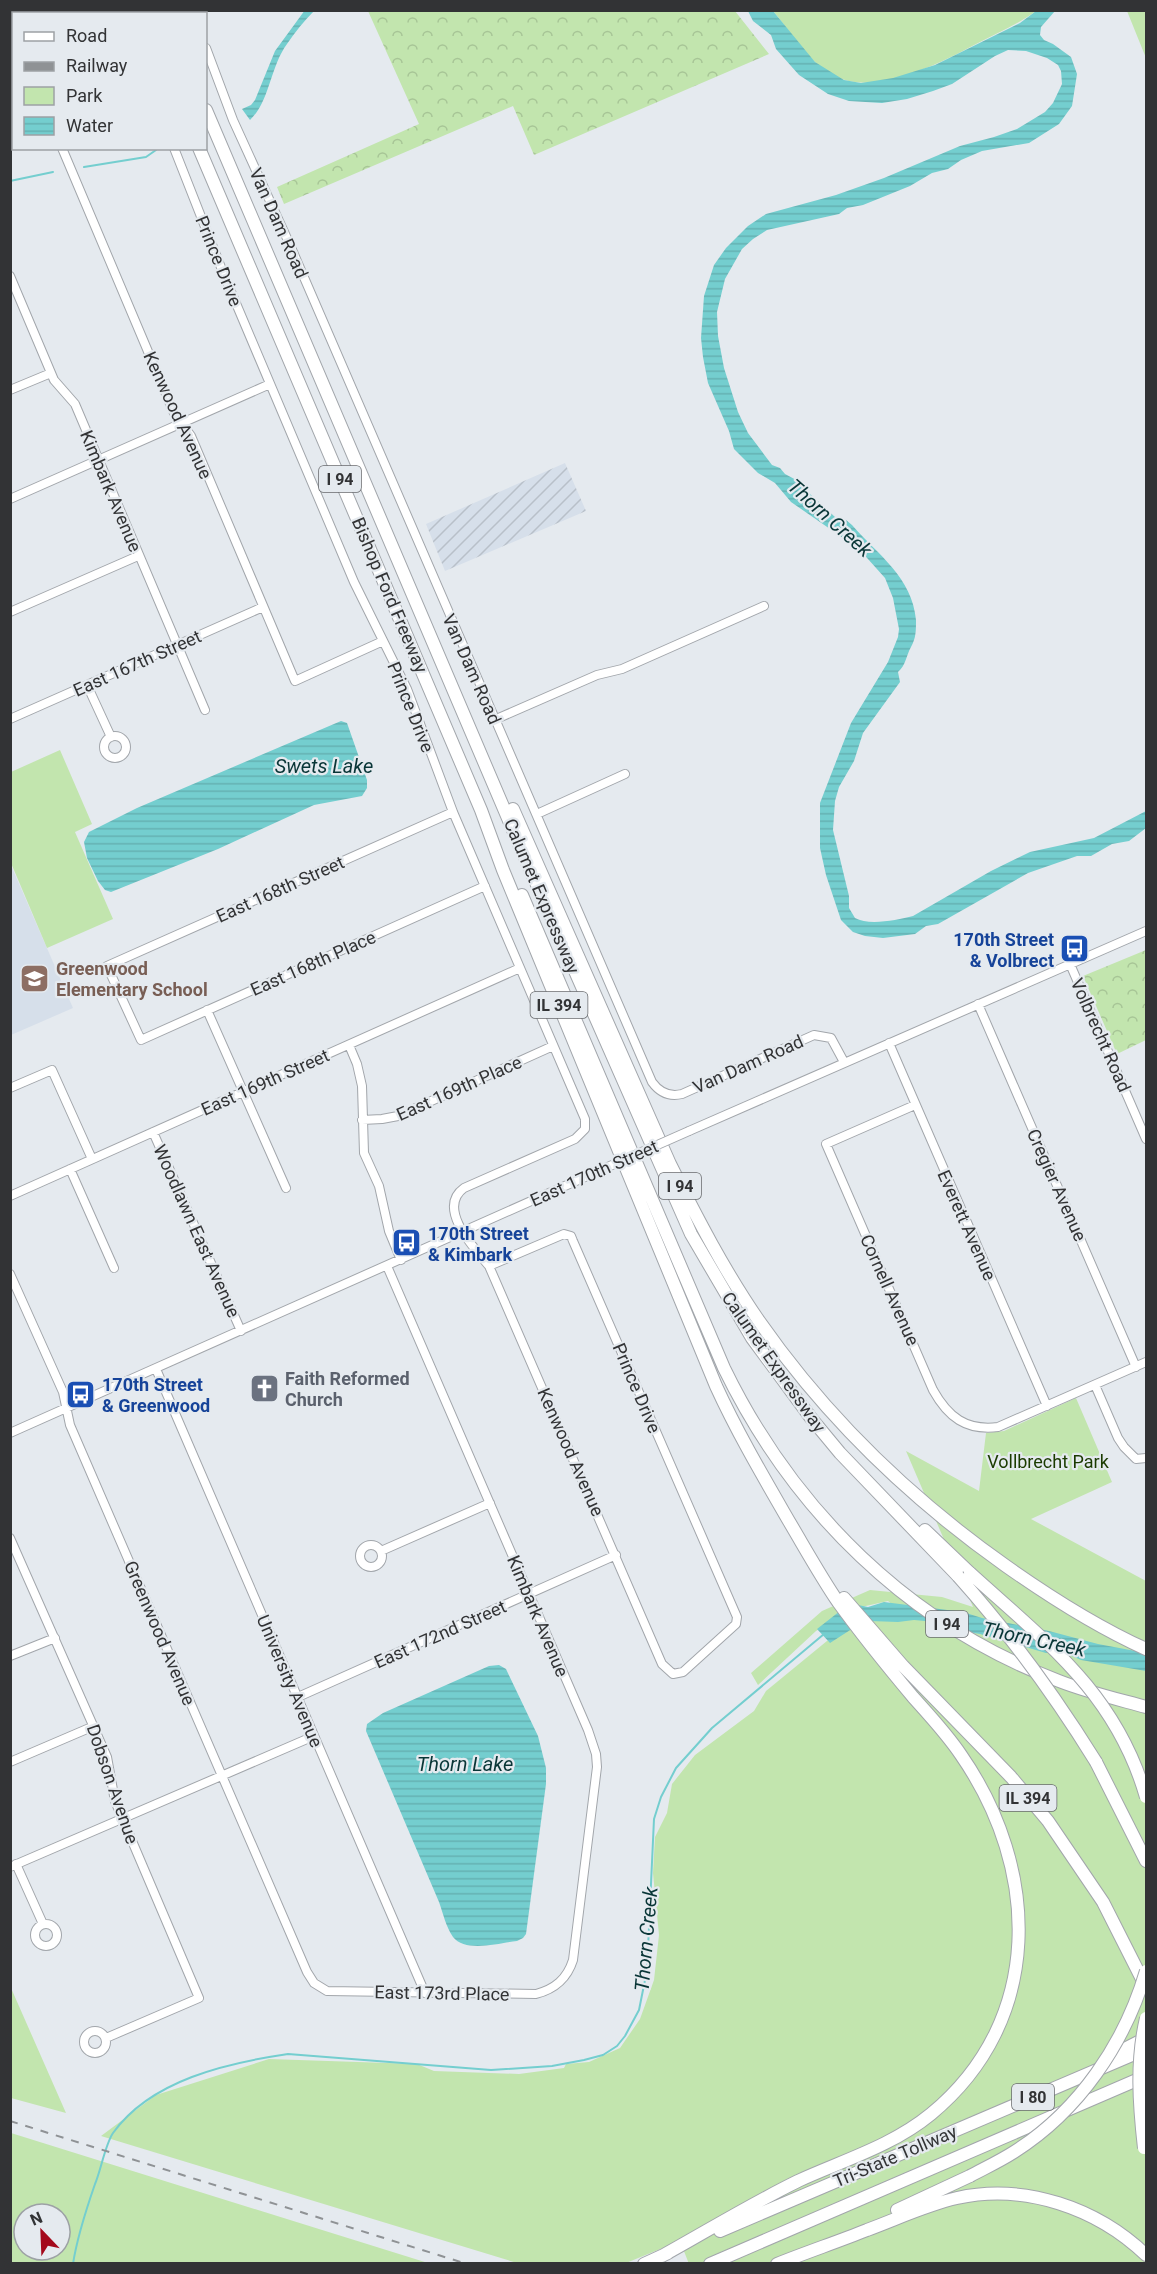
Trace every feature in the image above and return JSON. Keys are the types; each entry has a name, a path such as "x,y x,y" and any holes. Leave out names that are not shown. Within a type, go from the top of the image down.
{"highway":[{"name":"Bishop Ford Freeway","path":"207,112 459,701"},
{"name":"Bishop Ford Freeway","path":"200,150 482,810"},
{"name":"Calumet Expressway","path":"459,701 660,1167 691,1234 752,1338 840,1453 964,1575 1072,1723 1096,1762 1146,1861"},
{"name":"I 94","path":"459,701 481,737 670,1164 723,1265 759,1321 833,1414 873,1456 925,1504 967,1538 1028,1581 1117,1635 1146,1649"},
{"name":"I 94","path":"482,810 511,868 739,1399 774,1457 799,1491 834,1531 885,1580 947,1624 1014,1661 1059,1681 1146,1707"},
{"name":"IL 394","path":"482,810 503,870 716,1386 735,1426 792,1527 841,1599 870,1636 1011,1777 1048,1821 1103,1902 1146,1988"},
{"path":"964,1575 1066,1659 1084,1679 1116,1725 1131,1753 1146,1797"},
{"path":"662,2256 770,2195 877,2147 916,2126 942,2105 977,2065 997,2031 1011,1995 1018,1962 1020,1915 1016,1880 998,1823 986,1796 959,1751 870,1636"},
{"path":"776,2264 970,2176 1015,2152 1051,2124 1080,2094 1120,2038 1139,1996 1146,1971"},
{"path":"1145,2152 1139,2076 1146,2018"},
{"path":"1054,2088 1146,2038"},
{"name":"Tri-State Tollway","path":"644,2264 1146,2049"},
{"name":"Tri-State Tollway","path":"710,2264 1146,2076"},
{"path":"776,2264 940,2203 974,2195 1001,2194 1038,2198 1074,2208 1106,2224 1146,2255"}],"street":[{"name":"Van Dam Road","path":"207,51 233,120 650,1076 660,1091 673,1095 682,1094 814,1035 831,1038 844,1062"},
{"name":"Kenwood Avenue","path":"63,150 174,413 191,436 295,681 383,641"},
{"name":"Prince Drive","path":"175,150 270,384 354,582 407,689 453,812 583,1113 585,1129 580,1136 459,1191 453,1205 463,1232"},
{"name":"Kimbark Avenue","path":"10,276 14,292 58,386 75,404 205,710"},
{"path":"10,390 51,372"},
{"path":"10,499 270,384"},
{"path":"10,612 138,556"},
{"path":"494,720 597,675 622,669 764,606"},
{"name":"East 167th Street","path":"10,719 263,607"},
{"path":"87,685 111,737"},
{"path":"537,814 625,774"},
{"name":"East 168th Street","path":"141,1040 107,966 453,812"},
{"name":"East 168th Place","path":"141,1040 485,886"},
{"name":"East 170th Street","path":"10,1433 844,1062 1146,931"},
{"name":"Volbrecht Road","path":"1070,964 1146,1140"},
{"name":"East 169th Street","path":"10,1196 520,968"},
{"name":"Cregier Avenue","path":"978,1004 1136,1366"},
{"path":"207,1010 286,1188"},
{"name":"Everett Avenue","path":"888,1043 1047,1406"},
{"path":"349,1045 360,1076 364,1153 379,1186 389,1231 401,1260"},
{"name":"East 169th Place","path":"362,1119 398,1116 553,1046"},
{"path":"10,1088 52,1070 92,1160"},
{"name":"Cornell Avenue","path":"915,1105 826,1144 933,1390 948,1413 966,1425 987,1428 998,1427 1047,1406"},
{"name":"Woodlawn East Avenue","path":"153,1132 241,1331"},
{"path":"70,1169 114,1268"},
{"name":"Kenwood Avenue","path":"463,1232 489,1266 662,1664 673,1674"},
{"name":"Prince Drive","path":"489,1266 557,1236 567,1233 571,1236 737,1622 687,1670 673,1674"},
{"name":"Kimbark Avenue","path":"387,1266 596,1754 597,1767 573,1960 568,1974 562,1980"},
{"name":"Greenwood Avenue","path":"10,1274 63,1392 70,1425 307,1972 319,1988"},
{"path":"1047,1406 1146,1362"},
{"name":"University Avenue","path":"156,1369 425,1992"},
{"path":"1095,1385 1124,1447 1136,1459 1146,1458"},
{"path":"381,1551 490,1503"},
{"name":"Dobson Avenue","path":"10,1538 94,1726 110,1767 113,1795 199,1998 106,2038"},
{"name":"East 172nd Street","path":"298,1697 616,1555"},
{"path":"10,1656 55,1638"},
{"path":"10,1762 94,1726"},
{"path":"43,1924 13,1866 314,1736"},
{"name":"East 173rd Place","path":"319,1988 336,1992 536,1994 551,1988 562,1980"}],"shaded area":[{"path":"565,463 586,511 445,571 426,524"},
{"name":"Greenwood Elementary School","path":"10,863 73,1008 11,1035"}],"green space":[{"path":"368,11 735,11 769,54 534,155 513,106 284,204 277,187 419,124"},
{"path":"773,11 1036,11 1009,28 932,66 896,78 861,83 845,80 822,68 804,51"},
{"path":"1127,11 1146,11 1146,58"},
{"path":"60,750 92,824 75,832 113,919 47,948 11,863 11,772"},
{"path":"1146,950 1146,1040 1117,1054 1083,976"},
{"name":"Vollbrecht Park","path":"1076,1398 1112,1482 1031,1519 1146,1581 1146,2263 689,2264 680,2241 626,2263 517,2263 101,2136 156,2095 269,2059 417,2064 434,2071 519,2074 564,2068 566,2064 589,2062 620,2048 640,2019 654,1980 659,1935 653,1873 655,1837 667,1813 672,1784 695,1755 754,1711 766,1691 844,1627 900,1611 888,1601 848,1610 816,1631 758,1685 751,1673 822,1611 870,1590 942,1597 973,1607 906,1451 979,1491 986,1433 1004,1431"},
{"path":"11,1988 66,2113 11,2098"},
{"path":"11,2133 428,2263 11,2263"}],"water":[{"path":"305,10 314,11 281,53 262,103 250,120 242,109 251,105 255,100 275,51"},
{"path":"748,11 773,11 815,62 844,80 861,83 893,78 935,65 1020,23 1036,11 1055,11 1041,27 1040,35 1071,57 1077,74 1072,106 1059,124 1029,143 982,151 961,160 948,169 932,173 910,186 863,205 847,208 839,214 767,230 753,239 742,249 725,279 717,312 718,336 724,368 738,412 748,433 772,465 800,482 835,517 846,520 852,525 893,568 908,591 913,605 916,620 914,641 898,672 900,682 863,733 854,761 839,787 835,801 833,830 849,896 849,908 855,918 875,922 913,916 991,871 1030,852 1094,838 1146,811 1146,828 1129,841 1112,844 1091,856 1077,856 1028,873 938,924 926,926 915,934 883,938 853,932 841,920 826,875 820,848 820,803 851,723 888,662 898,637 899,629 893,598 885,578 859,549 791,502 775,483 758,473 734,449 729,431 708,383 701,338 704,296 714,265 726,248 748,226 766,214 836,195 884,178 960,146 1017,129 1045,112 1053,103 1062,84 1061,71 1058,65 1047,58 1026,51 1008,50 952,84 933,91 907,99 882,103 849,101 828,94 799,75 776,49 771,35 753,21"},
{"name":"Swets Lake","path":"341,721 347,723 367,780 367,788 362,796 314,805 218,849 111,892 105,890 98,881 87,858 84,842 89,832 137,808"},
{"path":"884,1602 963,1612 1146,1653 1146,1671 1081,1660 1065,1653 1046,1653 980,1634 937,1627 925,1621 870,1621 858,1625 830,1643 817,1629 853,1604 868,1607"},
{"name":"Thorn Lake","path":"499,1665 506,1669 538,1736 546,1768 546,1784 526,1934 517,1941 474,1946 458,1942 448,1929 439,1902 366,1731 367,1724 383,1713 489,1666"}],"waterway":[{"path":"84,167 146,157 156,150"},
{"path":"10,181 53,172"},
{"name":"Thorn Creek","path":"73,2264 85,2214 113,2133 129,2115 148,2100 192,2077 240,2063 288,2054 491,2070 552,2066 584,2060 603,2055 617,2046 639,2010 647,1970 654,1819 661,1797 676,1768 712,1728 824,1634"}],"railway":[{"path":"10,2121 467,2264"}],"place":[{"name":"170th Street & Volbrect","path":"1075,949"},
{"name":"Greenwood Elementary School","path":"35,978"},
{"name":"170th Street & Kimbark","path":"407,1243"},
{"name":"Faith Reformed Church","path":"264,1388"},
{"name":"170th Street & Greenwood","path":"81,1394"}]}
